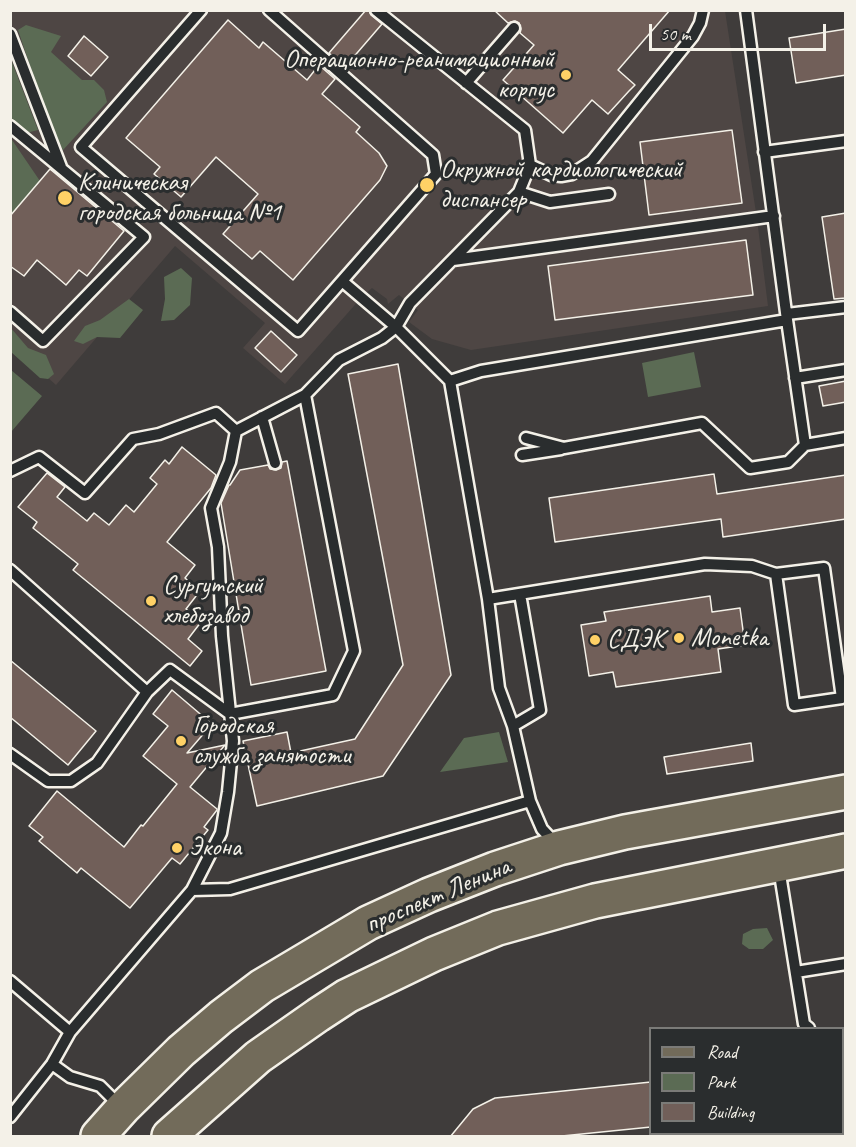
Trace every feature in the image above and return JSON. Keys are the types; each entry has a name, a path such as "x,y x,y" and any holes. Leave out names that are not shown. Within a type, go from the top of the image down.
{"main road":[{"name":"проспект Ленина","path":"98,1137 123,1108 181,1051 262,986 368,924 409,904 495,869 559,848 625,832 846,792"},
{"name":"проспект Ленина","path":"169,1137 258,1057 292,1033 347,996 434,954 498,928 595,901 846,851"}],"lane":[{"path":"201,10 81,147 298,331 436,174 433,155 269,10"},
{"path":"236,431 305,395 339,360 382,338 396,327 410,303 519,192 530,165 525,130 376,10"},
{"path":"530,165 551,175 561,176 572,174 592,161 693,36 700,23 703,10"},
{"path":"746,10 805,445"},
{"path":"466,83 514,28"},
{"path":"10,34 61,167"},
{"path":"10,126 144,237 43,341 10,312"},
{"path":"764,152 846,141"},
{"path":"519,192 550,202 609,194"},
{"path":"453,260 774,216"},
{"path":"342,281 396,327 450,381 488,599 499,688 513,726 530,801 542,829 559,848"},
{"path":"450,381 481,371 846,307"},
{"path":"795,378 846,370"},
{"path":"10,754 48,781 71,781 97,762 147,692 170,670 230,714 333,695 354,651 305,395"},
{"path":"10,471 39,457 84,493 133,439 159,434 216,413 236,431"},
{"path":"262,417 275,463"},
{"path":"522,455 702,423 750,468 788,462 805,445 846,438"},
{"path":"10,1117 52,1064 70,1032 192,890 221,833 233,741 222,636 218,546 211,508 230,462 236,431"},
{"path":"526,438 564,448"},
{"path":"488,599 705,564 752,566 776,574 824,568 842,698 794,705 776,574"},
{"path":"10,570 147,692"},
{"path":"513,726 540,710 520,594"},
{"path":"192,890 230,889 530,801"},
{"path":"778,864 804,1024 807,1027"},
{"path":"796,972 846,964"},
{"path":"10,981 70,1032"},
{"path":"52,1064 70,1077 100,1086 123,1108"}],"shaded area":[{"name":"Окружной кардиологический диспансер","path":"11,11 725,11 768,306 471,350 432,339 409,322 418,310 399,295 388,304 387,299 372,288 285,384 243,348 265,323 175,246 56,385 11,345"}],"green space":[{"path":"26,25 61,36 51,52 82,80 94,80 104,90 107,102 63,150 51,128 18,30"},
{"path":"10,57 38,130 26,133 11,119"},
{"path":"10,137 40,181 13,214 10,212"},
{"path":"181,268 192,278 190,305 174,320 161,321 165,299 164,277"},
{"path":"129,299 143,310 120,338 97,337 83,344 74,341 85,326 100,320"},
{"path":"10,327 28,348 46,355 54,374 48,379 40,378 11,352"},
{"path":"694,352 701,387 648,397 642,363"},
{"path":"11,370 42,396 11,432"},
{"path":"499,732 508,762 440,772 464,738"},
{"path":"767,928 773,940 763,949 749,949 742,944 743,934 753,929"}],"building":[{"path":"366,10 369,10 371,15 382,24 345,67 329,53"},
{"name":"Операционно-реанимационный корпус","path":"494,10 670,10 618,70 635,85 608,114 592,100 563,133 503,80 534,45 520,33 519,23 515,21 508,23"},
{"path":"228,20 259,48 263,42 307,80 319,65 335,79 322,94 360,127 356,132 379,153 387,166 380,180 293,280 260,251 252,259 223,234 258,194 216,157 181,197 154,174 160,167 126,138"},
{"path":"846,29 846,75 796,83 789,38"},
{"path":"84,36 108,57 91,76 68,56"},
{"path":"732,130 742,203 649,215 640,142"},
{"path":"50,169 124,231 87,276 79,270 66,285 37,260 24,276 10,266 10,216"},
{"path":"846,213 846,298 834,299 822,217"},
{"path":"746,240 753,295 555,320 548,266"},
{"path":"271,331 297,355 281,372 255,348"},
{"path":"398,364 451,675 383,776 257,806 243,741 287,732 291,753 355,739 403,665 348,374"},
{"path":"846,381 846,402 823,406 819,386"},
{"path":"182,447 216,475 211,488 167,542 195,565 185,578 200,591 186,609 201,622 188,639 202,651 190,666 73,570 78,564 33,528 37,522 18,507 47,473 65,487 57,497 87,521 94,513 109,525 126,505 134,512 157,484 150,478 165,460 169,464"},
{"path":"287,461 326,671 251,685 221,503 229,485 240,470 268,465 270,469 276,470 281,468 282,462"},
{"path":"714,474 717,494 846,475 846,519 723,537 721,519 555,542 549,498"},
{"path":"710,596 712,612 740,608 745,645 718,649 721,672 616,687 613,672 589,676 581,625 606,621 604,612"},
{"path":"10,660 96,731 68,765 10,717"},
{"path":"172,690 212,724 187,753 225,745 190,787 217,810 204,827 208,830 180,864 172,858 130,908 81,868 77,873 39,841 43,837 29,826 57,791 124,847 177,784 143,756 168,726 153,714"},
{"path":"751,743 753,761 667,774 664,757"},
{"path":"649,1082 649,1127 552,1137 450,1137 473,1109 495,1098"}],"place":[{"name":"Операционно-реанимационный корпус","path":"566,75"},
{"name":"Окружной кардиологический диспансер","path":"427,185"},
{"name":"Клиническая городская больница №1","path":"65,198"},
{"name":"Сургутский хлебозавод","path":"151,601"},
{"name":"Monetka","path":"679,638"},
{"name":"СДЭК","path":"595,640"},
{"name":"Городская служба занятости","path":"181,741"},
{"name":"Экона","path":"177,848"}]}
